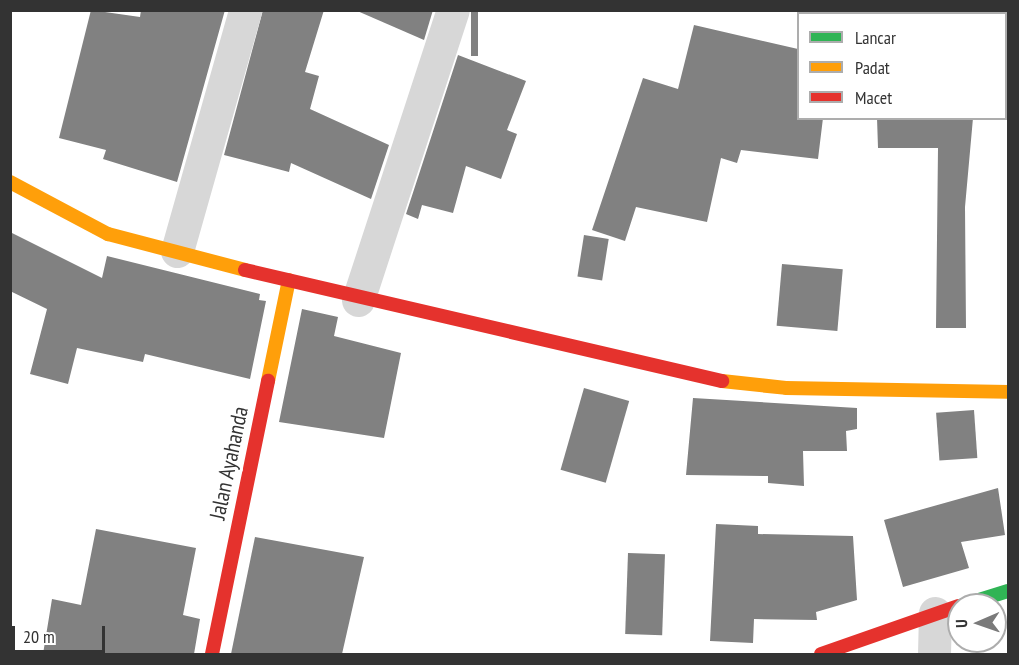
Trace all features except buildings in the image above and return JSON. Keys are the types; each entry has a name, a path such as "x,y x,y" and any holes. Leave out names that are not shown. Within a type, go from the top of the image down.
{"street":[{"path":"177,251 245,10"},
{"path":"358,300 453,10"},
{"path":"10,182 108,234 358,300 709,379 786,388 1008,392"},
{"name":"Jalan Ayahanda","path":"212,654 289,280"},
{"path":"820,654 947,610"},
{"path":"934,654 947,621"}],"traffic: fast":[{"path":"1002,593 1008,591"}],"traffic: slow":[{"path":"10,182 108,234 245,270"},
{"path":"268,381 289,280"},
{"path":"722,381 786,388 1008,392"}],"traffic: jam":[{"path":"245,270 722,381"},
{"path":"212,654 268,381"},
{"path":"821,654 947,610"}]}
